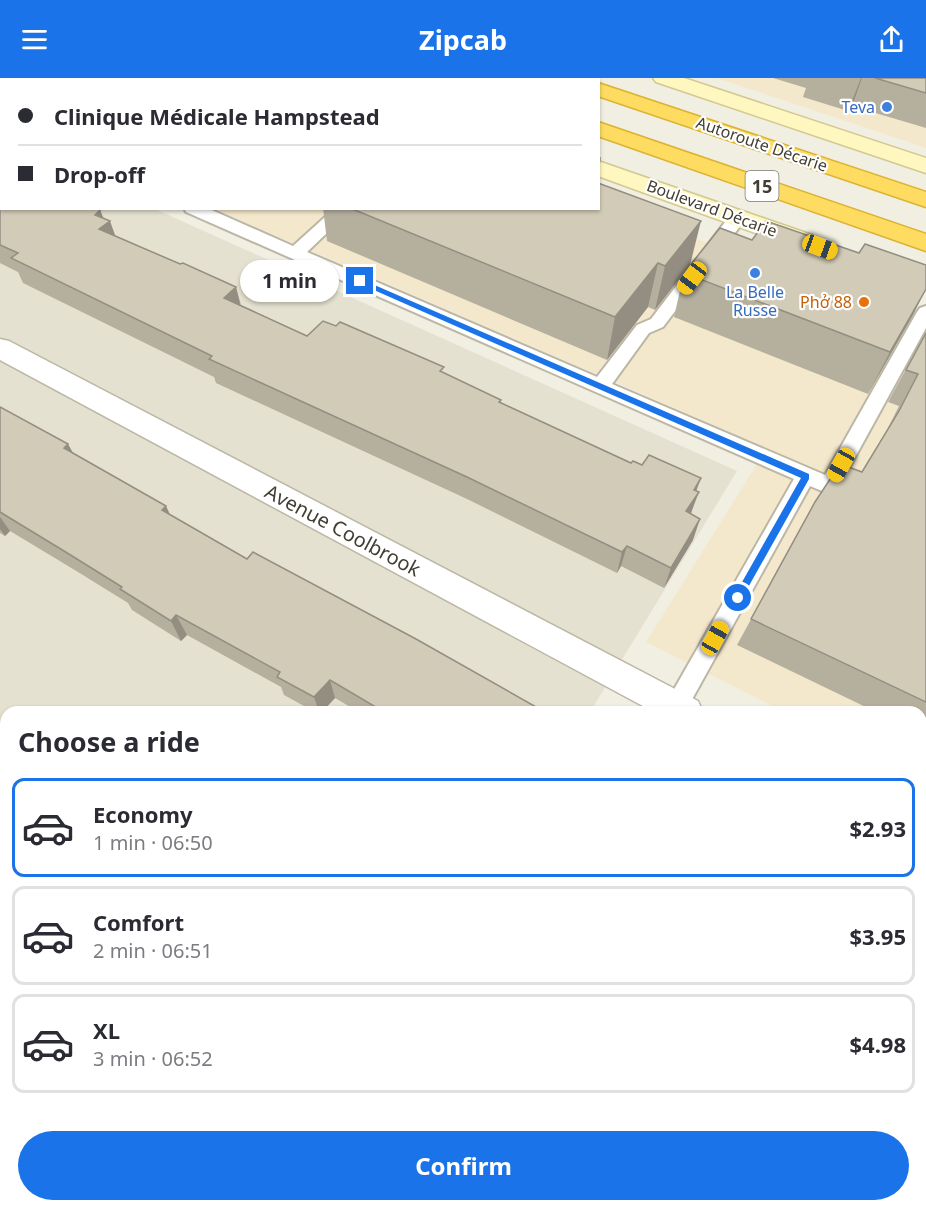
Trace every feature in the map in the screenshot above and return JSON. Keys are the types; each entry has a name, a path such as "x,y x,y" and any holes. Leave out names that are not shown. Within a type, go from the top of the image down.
{"highway":[{"name":"Autoroute Décarie","path":"600,90 926,200"},
{"name":"15","path":"600,129 926,243"}],"main road":[{"path":"663,78 926,166"},
{"name":"Boulevard Décarie","path":"600,169 826,249"}],"street":[{"name":"Avenue Coolbrook","path":"0,348 673,706"}],"lane":[{"path":"197,210 829,486 926,312"},
{"path":"295,253 343,210"},
{"path":"600,386 643,330 657,323 738,218"},
{"path":"683,706 806,476"}],"shaded area":[{"path":"717,78 926,78 926,148"},
{"path":"600,203 926,323 926,706 772,706 646,642 767,448 217,210 600,210"},
{"path":"0,210 157,210 737,471 594,706 0,706"}],"building":[{"path":"875,78 926,78 926,93"},
{"path":"600,184 701,221 665,266 658,263 615,317 355,210 600,210"},
{"path":"0,210 100,210 95,215 110,221 99,229 236,287 224,298 307,336 323,321 336,326 340,322 444,367 440,371 501,400 499,402 631,463 633,461 642,465 649,455 701,478 694,490 699,492 686,511 700,519 671,568 627,546 622,552 467,477 209,359 212,356 11,258 18,253 0,245"},
{"path":"766,221 859,253 865,244 926,265 926,289 890,352 684,273 720,228 752,240"},
{"path":"926,333 926,702 751,619 815,502 840,464 862,472 899,411 918,374 906,370"},
{"path":"0,407 68,444 64,448 166,506 162,510 247,559 253,552 416,639 534,706 374,706 330,680 314,697 277,677 280,672 176,615 171,621 120,589 122,587 0,512"}],"place":[{"name":"Teva","path":"887,107"},
{"name":"La Belle Russe","path":"755,273"},
{"name":"Phở 88","path":"864,302"}],"route":[{"path":"360,281 806,476 738,598"}]}
